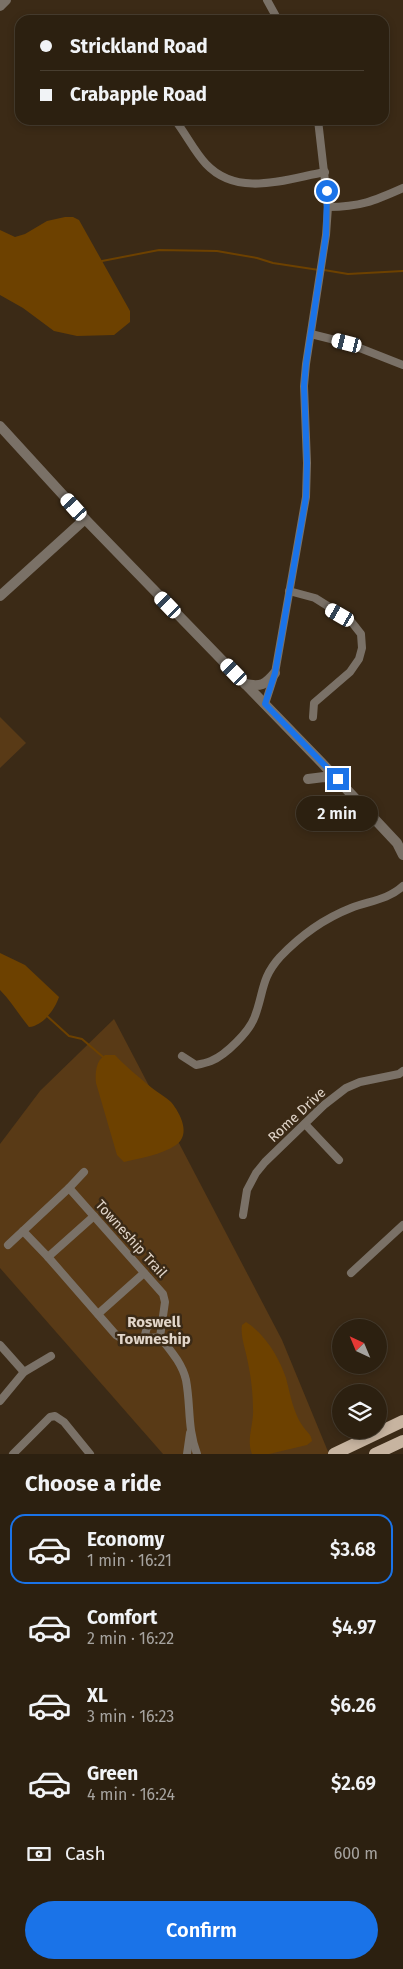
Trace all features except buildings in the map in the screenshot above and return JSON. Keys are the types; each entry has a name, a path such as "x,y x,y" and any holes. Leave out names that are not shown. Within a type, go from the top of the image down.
{"main road":[{"path":"387,1429 403,1421"},
{"path":"334,1454 366,1439"},
{"path":"380,1453 403,1441"}],"street":[{"path":"0,6 6,0"},
{"path":"267,0 275,15"},
{"path":"178,125 204,163 226,179 241,184 256,184 325,172"},
{"path":"265,704 275,673 306,497 307,463 304,386 310,334 326,235 328,207 319,125"},
{"path":"328,207 351,207 370,203 403,188"},
{"path":"310,334 347,343 403,365"},
{"path":"0,426 85,520 400,844 403,855"},
{"path":"0,596 85,520"},
{"path":"71,532 86,530 98,533"},
{"path":"289,591 316,598 350,620 361,634 362,648 358,659 350,672 314,703 313,716"},
{"path":"245,684 266,684 275,673"},
{"path":"308,779 324,777 338,779"},
{"path":"182,1056 196,1065 212,1061 226,1051 249,1028 255,1016 266,975 296,941 316,926 351,908 382,899 403,886"},
{"name":"Rome Drive","path":"243,1215 247,1190 256,1173 305,1124 346,1088 360,1082 398,1074 403,1071"},
{"path":"305,1124 339,1160"},
{"path":"8,1245 84,1172"},
{"name":"Towneship Trail","path":"69,1188 163,1294 165,1302 160,1337"},
{"path":"48,1257 94,1216"},
{"path":"351,1273 403,1225"},
{"path":"23,1231 116,1335 124,1340 160,1337 176,1358 186,1380 190,1431 187,1454"},
{"path":"98,1314 144,1273"},
{"path":"150,1338 145,1335 147,1327 156,1322 161,1328"},
{"path":"0,1345 24,1372"},
{"path":"0,1401 24,1372 51,1356"},
{"path":"13,1454 50,1418 55,1416 64,1422 90,1454"},
{"path":"190,1431 197,1454"},
{"path":"373,1439 380,1453"}],"shaded area":[{"path":"73,217 79,220 130,311 130,322 114,335 77,336 54,331 23,308 0,295 0,230 15,237 25,234 47,221"},
{"path":"0,717 26,743 0,768"},
{"path":"0,953 25,965 59,997 55,1007 39,1024 29,1027 0,990"},
{"path":"114,1019 282,1340 329,1454 163,1454 0,1268 0,1144 40,1091"},
{"path":"105,1055 115,1055 154,1090 171,1102 183,1124 184,1130 181,1141 157,1154 144,1158 124,1162 117,1155 96,1083 97,1067"},
{"path":"246,1322 265,1339 279,1362 297,1415 311,1438 312,1441 307,1445 269,1454 252,1454 250,1438 253,1415 252,1392 242,1339 242,1325"}],"waterway":[{"path":"102,261 159,250 217,251 257,258 273,263 319,270"},
{"path":"324,270 348,274 403,271"},
{"path":"47,1016 69,1036 82,1039 103,1057"}],"district":[{"name":"Roswell Towneship","path":"154,1330"}],"route":[{"path":"327,191 326,235 304,386 307,463 306,497 275,673 265,704 338,779"}]}
